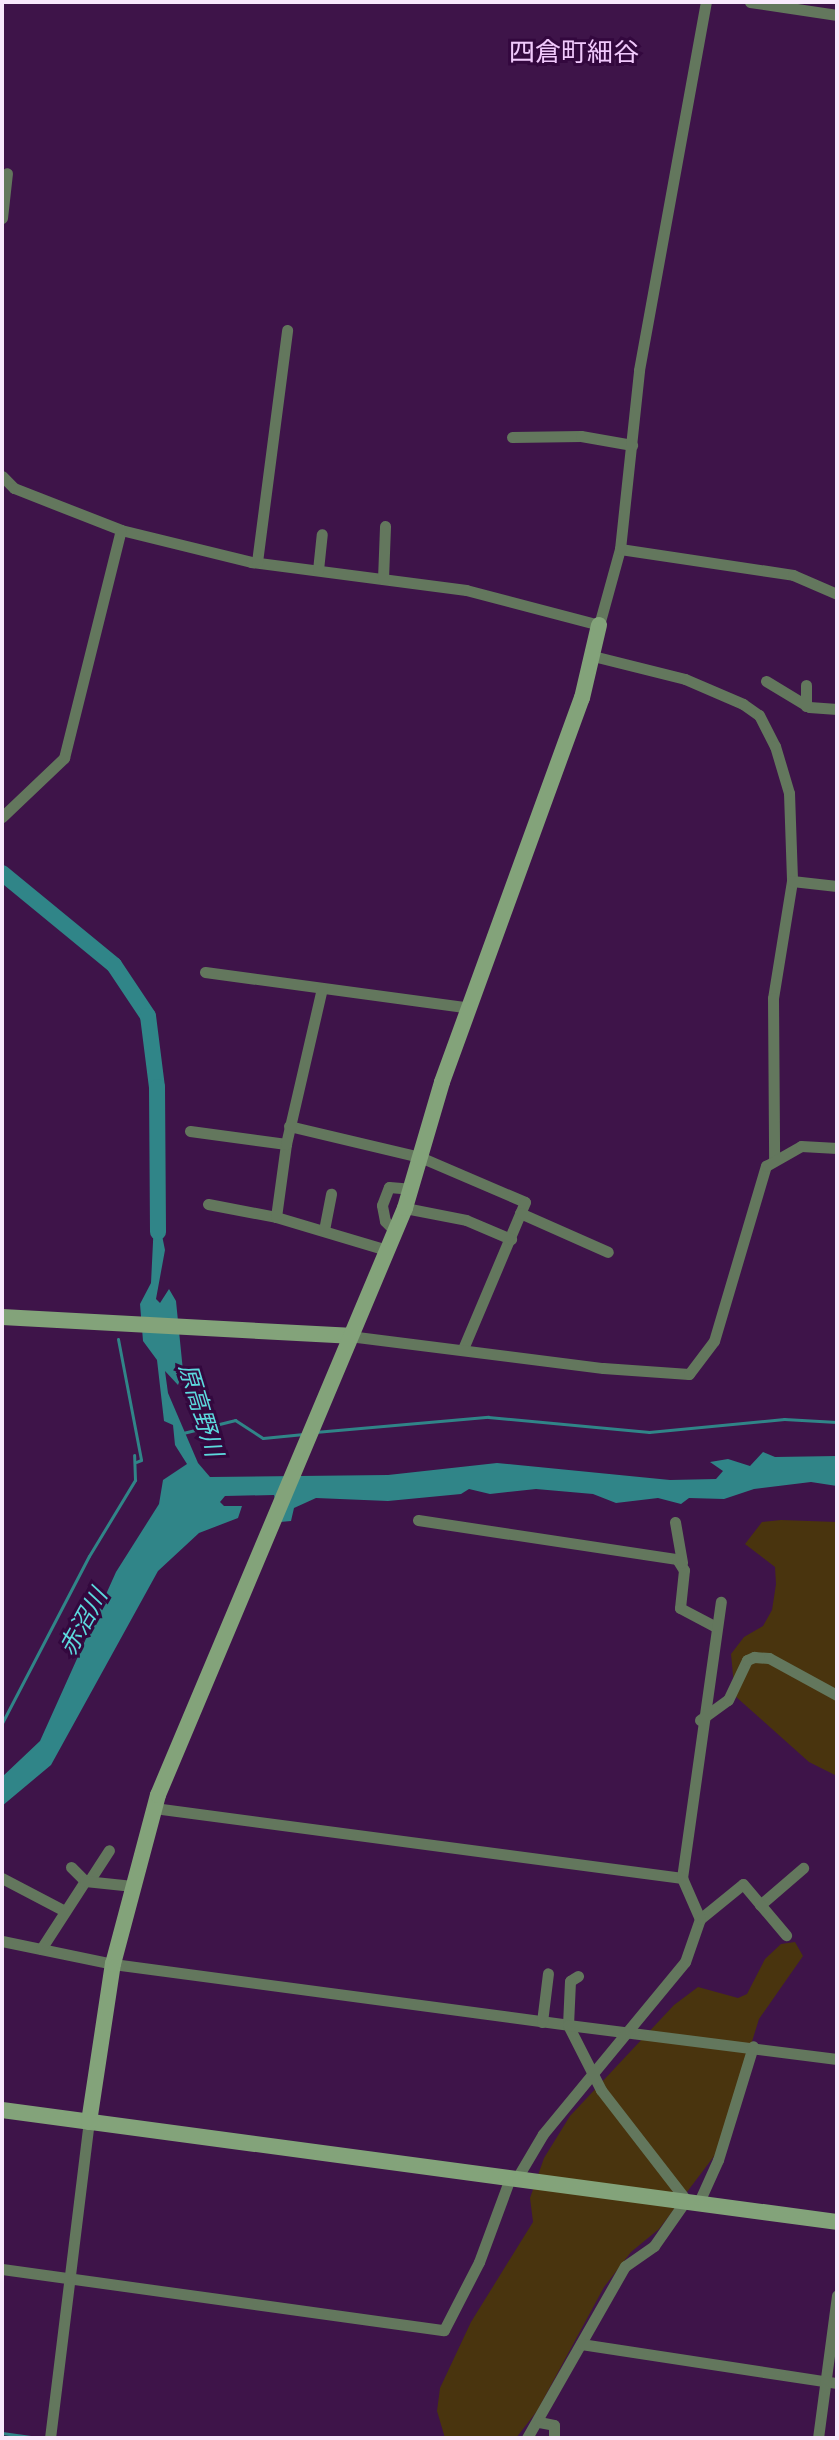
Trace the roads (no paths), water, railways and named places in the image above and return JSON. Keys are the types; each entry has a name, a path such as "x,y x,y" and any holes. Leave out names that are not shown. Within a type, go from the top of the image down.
{"street":[{"path":"50,2438 68,2278 113,1964 154,1808 405,1208 470,1008 593,656 620,549 639,370 706,2"},
{"path":"750,2 837,15"},
{"path":"2,218 7,173"},
{"path":"257,562 287,330"},
{"path":"512,437 581,436 632,445"},
{"path":"2,476 14,488 121,530 257,562 466,590 599,625"},
{"path":"383,579 385,526"},
{"path":"2,817 22,803 64,758 121,530"},
{"path":"318,570 322,534"},
{"path":"620,549 793,575 837,594"},
{"path":"593,656 685,679 759,715 789,793 792,881 773,998 774,1159"},
{"path":"766,681 806,706 837,709"},
{"path":"806,685 806,706"},
{"path":"792,881 837,886"},
{"path":"205,972 470,1008"},
{"path":"276,1217 289,1126 322,988"},
{"path":"289,1126 420,1157 525,1202 463,1349"},
{"path":"190,1131 286,1144"},
{"path":"2,1317 195,1325 349,1336 689,1374 714,1341 766,1166 801,1146 837,1148"},
{"path":"395,1231 385,1221 382,1205 389,1187 410,1189"},
{"path":"324,1230 331,1194"},
{"path":"208,1204 276,1217 387,1250"},
{"path":"405,1208 466,1220 511,1239"},
{"path":"520,1213 608,1252"},
{"path":"418,1520 682,1562"},
{"path":"675,1522 682,1562 680,1608 716,1627"},
{"path":"700,1919 682,1878 700,1720 721,1602"},
{"path":"700,1720 728,1700 747,1660 754,1657 769,1658 837,1695"},
{"path":"154,1808 682,1878"},
{"path":"41,1949 63,1910 109,1850"},
{"path":"71,1867 88,1880 133,1886"},
{"path":"760,1905 803,1868"},
{"path":"2,1878 63,1910"},
{"path":"2,2269 444,2330 479,2262 514,2178 543,2134 685,1962 700,1919 743,1884 786,1935"},
{"path":"2,1941 113,1964 837,2059"},
{"path":"542,2022 548,1973"},
{"path":"578,1976 570,1981 568,2025 591,2075 692,2201"},
{"path":"527,2438 539,2422 625,2266 654,2246 692,2201 718,2160 753,2046"},
{"path":"2,2110 837,2222"},
{"path":"818,2438 831,2382 837,2295"},
{"path":"581,2344 831,2382"},
{"path":"539,2422 554,2425 554,2438"}],"waterway":[{"name":"原高野川","path":"2,873 114,965 148,1016 157,1087 158,1232"},
{"path":"118,1339 141,1460 136,1462"},
{"path":"315,1432 488,1417 649,1432 784,1419 837,1422"},
{"path":"183,1433 235,1420 263,1438 304,1434"},
{"name":"赤沼川","path":"2,1723 89,1556 135,1480 134,1455"},
{"path":"2,2433 38,2438"}],"district":[{"name":"四倉町細谷","path":"574,53"}]}
